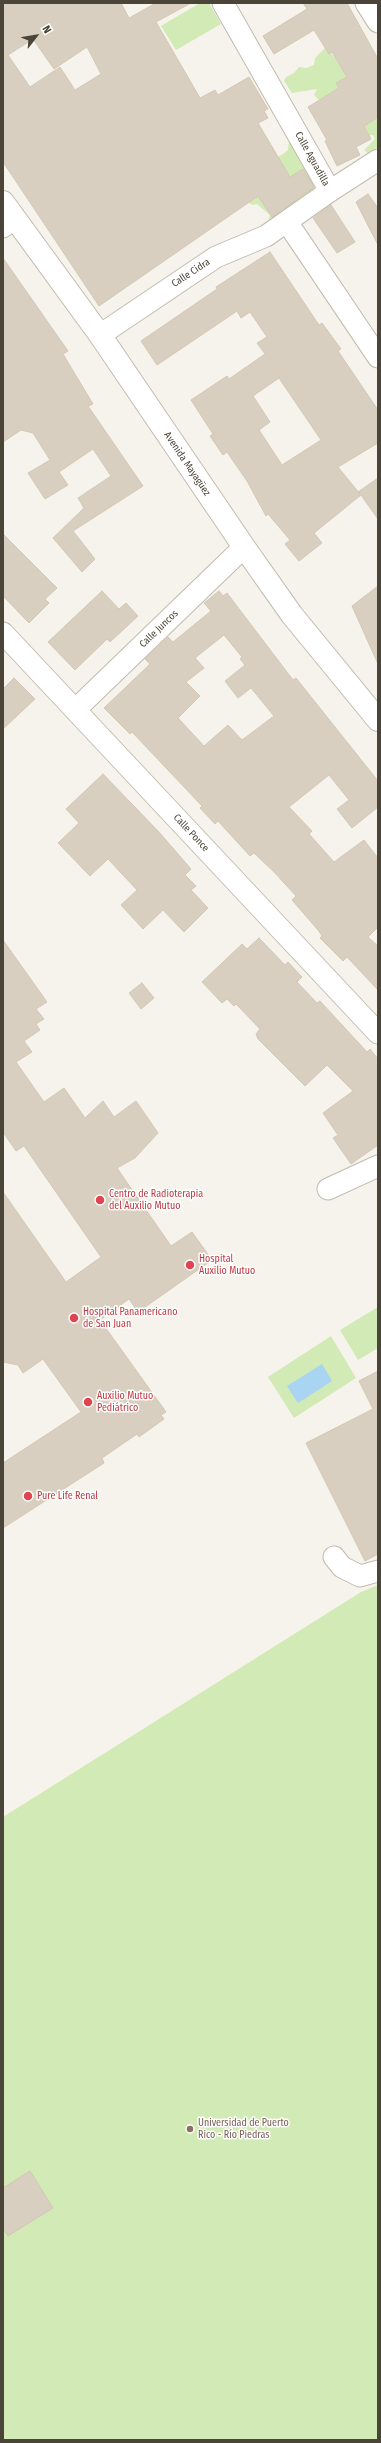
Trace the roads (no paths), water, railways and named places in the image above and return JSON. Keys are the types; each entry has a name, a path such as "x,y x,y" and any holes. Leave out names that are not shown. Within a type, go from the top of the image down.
{"street":[{"name":"Calle Aguadilla","path":"223,3 330,191 287,222"},
{"path":"366,3 378,22"},
{"path":"330,191 378,160"},
{"name":"Avenida Mayagüez","path":"7,215 100,335 244,548 292,615 378,720"},
{"path":"287,222 378,357"},
{"name":"Calle Cidra","path":"100,335 216,257 257,241 287,222"},
{"name":"Calle Juncos","path":"75,710 244,548"},
{"name":"Calle Ponce","path":"3,633 378,1033"},
{"path":"328,1189 378,1166"},
{"path":"334,1557 342,1567 360,1576 378,1571"}],"water":[{"path":"322,1364 332,1381 298,1403 287,1386"}],"place":[{"name":"Centro de Radioterapia del Auxilio Mutuo","path":"100,1200"},
{"name":"Hospital Auxilio Mutuo","path":"190,1265"},
{"name":"Hospital Panamericano de San Juan","path":"74,1318"},
{"name":"Auxilio Mutuo Pediátrico","path":"88,1402"},
{"name":"Pure Life Renal","path":"28,1496"},
{"name":"Universidad de Puerto Rico - Río Piedras","path":"190,2129"}]}
